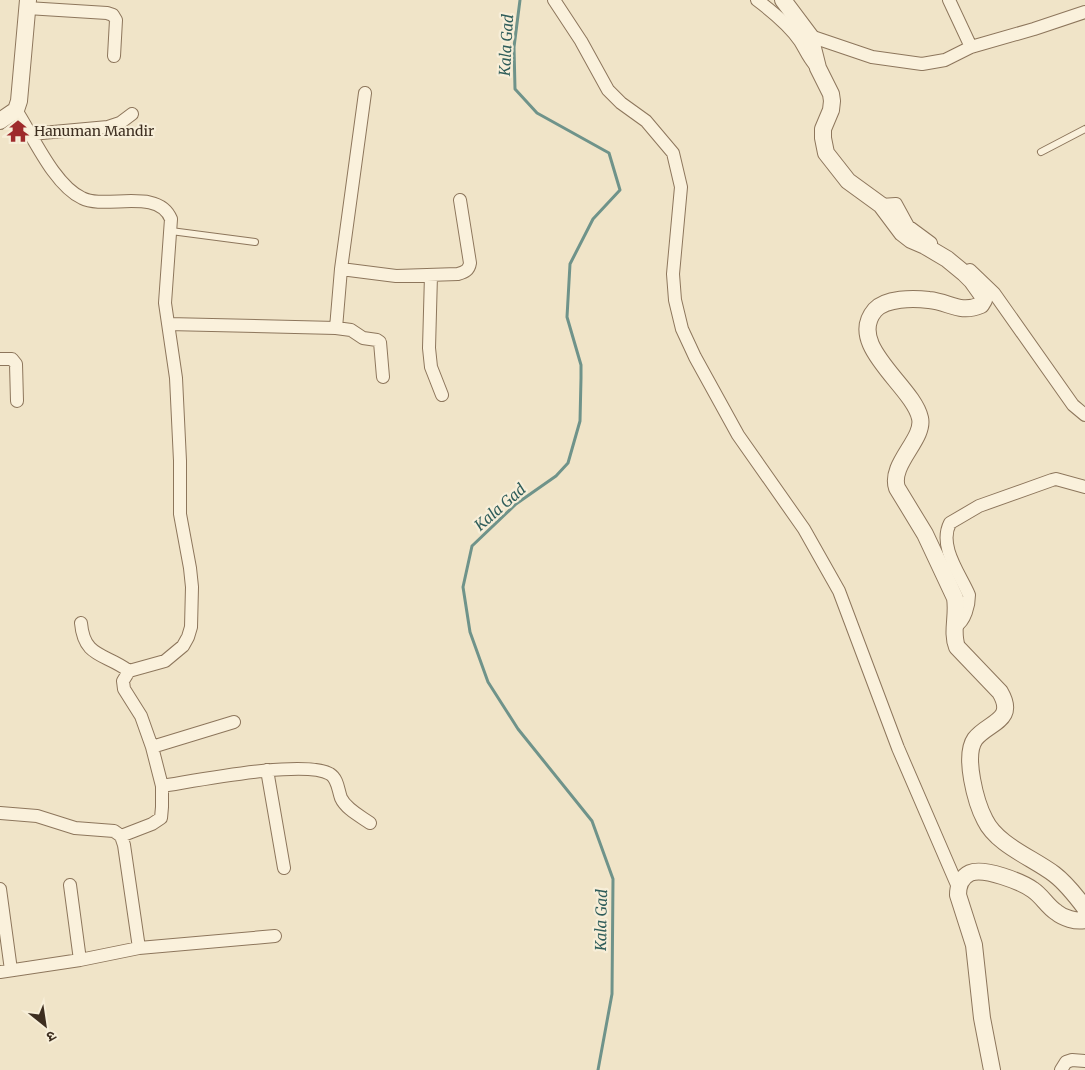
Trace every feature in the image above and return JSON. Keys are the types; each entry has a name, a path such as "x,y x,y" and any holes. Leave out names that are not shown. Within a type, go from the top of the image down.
{"street":[{"path":"554,0 581,41 608,90 621,103 646,121 673,153 681,187 673,274 675,300 682,329 695,357 738,435 804,529 839,591 898,748 958,887 958,895 974,945 982,1018 992,1070"},
{"path":"757,0 786,24 800,42 808,58 818,68"},
{"path":"783,0 810,36 818,68 831,94 832,101 829,116 823,129 826,153 848,180 881,205 902,233 947,259 964,273 984,300 981,304 966,309 930,300 892,300 880,305 873,312 868,329 870,344 874,353 895,378 918,412 921,420 917,434 896,474 895,482 925,534 950,585 957,608 954,640 957,648 1000,692 1005,700 1006,708 999,720 975,739 971,749 970,768 984,819 995,833 1009,845 1062,880 1085,908"},
{"path":"950,0 971,47"},
{"path":"0,121 16,110 19,101 28,4 114,15 116,20 114,56"},
{"path":"810,36 872,57 922,64 945,60 971,47 1085,12"},
{"path":"336,328 341,269 365,93"},
{"path":"16,110 55,175 78,195 93,201 138,201 160,206 169,214 171,219 165,303 176,378 180,461 180,514 192,587 191,627 183,646 165,661 129,671 93,651 82,637 81,623"},
{"path":"31,134 108,127 120,123 132,114"},
{"path":"341,269 396,276 431,276 464,272 469,267 460,200"},
{"path":"881,205 896,204 908,226 924,239 954,254 994,293 1073,405 1085,415"},
{"path":"431,276 430,359 442,395"},
{"path":"168,324 336,328 351,330 363,338 380,342 383,377"},
{"path":"0,359 12,359 16,364 16,402"},
{"path":"956,626 962,620 969,595 947,544 946,535 950,523 979,506 1052,480 1085,487"},
{"path":"121,836 152,824 161,818 162,807 162,786 152,747 141,716 124,688 123,682 129,671"},
{"path":"152,747 234,722"},
{"path":"162,786 267,770 320,771 334,778 341,798 370,823"},
{"path":"267,770 284,868"},
{"path":"0,813 38,816 74,828 114,831 121,836 124,845 139,948"},
{"path":"958,887 962,880 970,873 992,874 1025,885 1034,891 1055,912 1063,916 1076,920 1085,920"},
{"path":"70,885 80,960"},
{"path":"0,889 6,971 80,960 139,948 275,936"},
{"path":"1061,1070 1066,1062 1072,1060 1085,1061"}],"lane":[{"path":"1041,152 1085,129"},
{"path":"171,231 255,242"}],"waterway":[{"name":"Kala Gad","path":"520,0 514,47 515,89 537,113 609,153 620,190 593,219 570,264 567,317 581,365 581,378 580,421 568,463 556,476 516,504 472,546 463,587 470,632 488,682 518,729 592,821 613,879 612,994 598,1070"}],"place":[{"name":"Hanuman Mandir","path":"18,131"}]}
